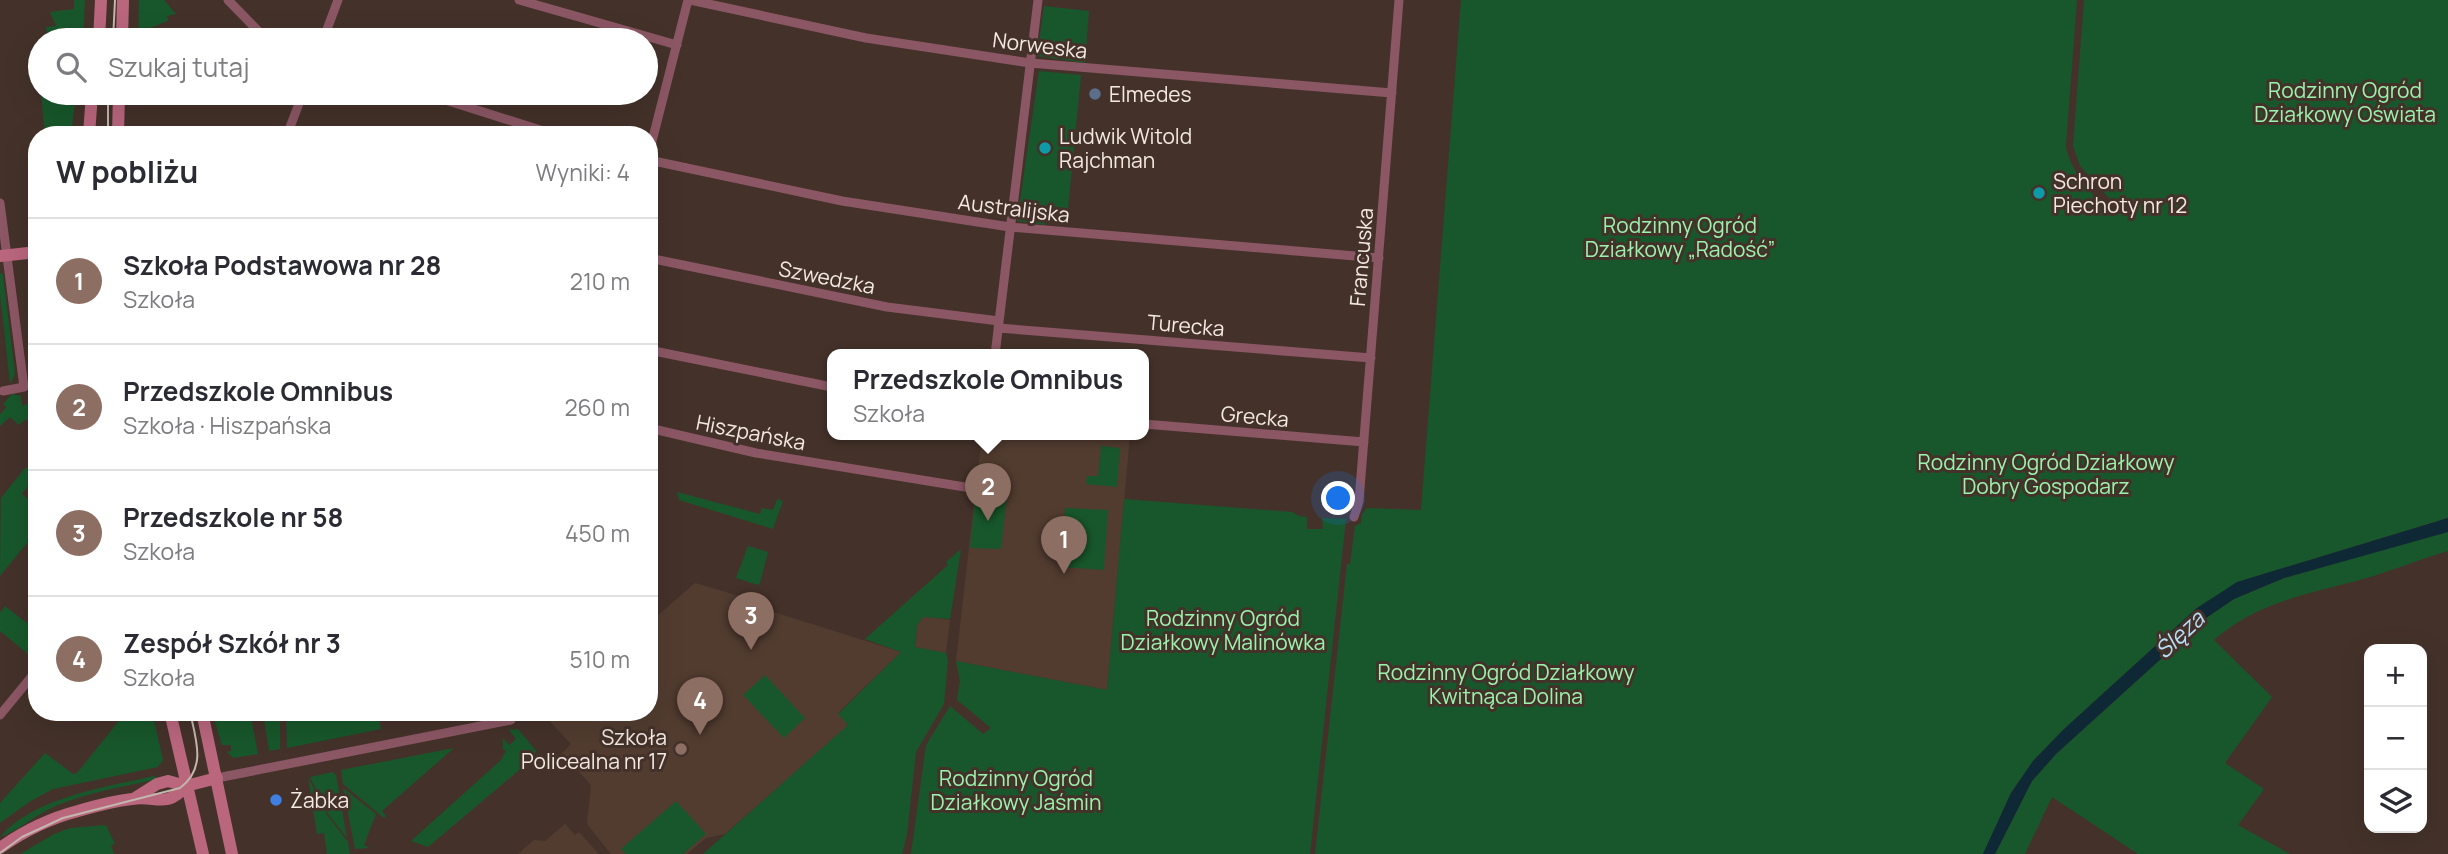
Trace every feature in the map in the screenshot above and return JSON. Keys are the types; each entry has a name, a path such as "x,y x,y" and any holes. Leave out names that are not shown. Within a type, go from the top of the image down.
{"main road":[{"path":"100,28 101,0"},
{"path":"123,28 124,0"},
{"path":"90,126 91,105"},
{"path":"118,126 119,105"},
{"path":"4,256 28,253"},
{"path":"172,721 203,854"},
{"path":"204,721 232,854"},
{"path":"0,848 36,824 77,811 135,798 157,784 168,781 186,786 217,778"}],"street":[{"path":"228,0 255,28"},
{"path":"328,28 338,0"},
{"path":"519,0 617,28"},
{"path":"656,126 689,0"},
{"name":"Norweska","path":"689,0 866,38 1030,63 1392,93"},
{"path":"996,349 1038,0"},
{"name":"Francuska","path":"1354,517 1358,508 1364,442 1399,0"},
{"path":"658,40 677,45"},
{"path":"290,126 298,105"},
{"path":"461,105 528,126"},
{"name":"Australijska","path":"658,162 842,201 1010,227 1379,258"},
{"path":"0,203 4,256 24,387 4,391"},
{"name":"Szwedzka","path":"658,260 887,307 999,324"},
{"name":"Turecka","path":"999,324 1371,358"},
{"path":"658,352 827,386"},
{"name":"Grecka","path":"1149,424 1364,442"},
{"name":"Hiszpańska","path":"658,430 756,453 971,488"},
{"path":"0,715 28,681"},
{"path":"217,778 506,721"}],"shaded area":[{"path":"981,440 1130,440 1107,690 956,661"},
{"path":"695,583 760,602 764,609 901,652 838,713 849,725 725,834 706,838 687,854 611,854 587,824 591,785 562,753 571,744 549,721 658,721 658,615"},
{"path":"923,616 950,620 946,653 915,647 917,625"},
{"path":"565,824 575,835 579,832 599,854 518,854 534,840 545,841"}],"green space":[{"path":"74,0 85,0 84,28 46,28 56,26 50,12 74,9"},
{"path":"139,0 164,0 176,14 167,16 168,21 150,28 138,28"},
{"path":"1461,0 2077,0 2066,146 2072,165 2111,216 2119,209 2080,166 2073,146 2084,0 2448,0 2448,518 2238,582 2197,608 2063,730 2033,761 2011,793 1983,854 1315,854 1347,564 1350,564 1355,526 1361,523 1362,514 1367,508 1421,510"},
{"path":"1044,6 1089,11 1085,63 1037,56"},
{"path":"1039,71 1081,75 1068,209 1047,207 1045,225 1017,221"},
{"path":"42,105 75,105 72,126 44,126"},
{"path":"0,273 3,274 15,374 10,384 0,293"},
{"path":"12,394 21,396 22,405 28,404 28,421 26,419 19,425 10,417 0,426 0,415 6,407 3,404"},
{"path":"1101,446 1120,448 1117,487 1086,484 1087,476 1098,476"},
{"path":"25,468 28,468 28,486 22,494 28,499 28,542 0,576 1,498"},
{"path":"976,490 1007,493 1001,549 970,548"},
{"path":"677,492 760,514 762,508 773,510 777,499 783,501 773,529 679,500"},
{"name":"Rodzinny Ogród Działkowy Malinówka","path":"1124,499 1292,512 1307,517 1307,529 1323,529 1322,518 1346,519 1310,854 911,854 926,745 950,706 983,734 991,728 957,700 960,681 956,661 1107,690"},
{"path":"1065,508 1108,510 1104,570 1061,567"},
{"path":"2448,531 2448,551 2368,578 2281,602 2246,617 2214,640 2272,697 2225,763 2264,789 2238,825 2290,854 2138,854 2052,797 2025,854 1995,854 2032,781 2056,754 2206,618 2234,599 2284,578"},
{"path":"748,546 768,552 758,585 736,578"},
{"path":"961,549 950,619 923,617 917,625 915,647 946,653 948,660 944,704 916,752 907,834 902,854 703,854 848,725 838,714 901,652 865,639 948,565 946,562"},
{"path":"5,606 28,624 28,654 0,631 0,613"},
{"path":"765,675 805,718 784,738 743,695"},
{"path":"119,721 154,721 163,760 158,767 53,789 0,823 0,803 45,753 73,774 77,773"},
{"path":"215,721 252,721 258,754 233,758 227,752 231,751 231,745 222,745"},
{"path":"264,721 280,721 280,749 269,751"},
{"path":"286,721 379,721 381,729 287,748"},
{"path":"518,729 537,752 529,758 531,760 428,847 411,841 501,760 506,751 503,749 503,738 509,745 516,739 509,730"},
{"path":"454,748 382,811 386,816 384,818 343,784 341,770"},
{"path":"333,772 336,775 347,838 328,814 310,777"},
{"path":"154,776 159,779 70,800 0,837 14,823 51,803"},
{"path":"308,777 327,815 348,842 350,854 327,854 324,833 317,834"},
{"path":"343,788 376,814 364,845 369,848 355,849"},
{"path":"676,801 706,834 683,854 626,854 621,849"},
{"path":"106,825 115,844 111,845 114,854 20,854 70,828"}],"water":[{"name":"Ślęza","path":"2448,518 2448,532 2284,578 2234,599 2206,618 2056,754 2032,781 1995,854 1983,854 2011,793 2033,761 2063,730 2197,608 2237,582"}],"tram line":[{"path":"114,28 115,0"},
{"path":"108,105 108,126"},
{"path":"0,853 22,837 63,818 180,788 194,772 197,763 197,743 192,721"}],"place":[{"name":"Elmedes","path":"1095,94"},
{"name":"Ludwik Witold Rajchman","path":"1045,148"},
{"name":"Schron Piechoty nr 12","path":"2039,193"},
{"name":"Przedszkole Omnibus","path":"988,521"},
{"name":"Szkoła Podstawowa nr 28","path":"1064,574"},
{"name":"Przedszkole nr 58","path":"751,650"},
{"name":"Zespół Szkół nr 3","path":"700,735"},
{"name":"Szkoła Policealna nr 17","path":"681,749"},
{"name":"Żabka","path":"276,800"}],"park label":[{"name":"Rodzinny Ogród Działkowy Oświata","path":"2345,102"},
{"name":"Rodzinny Ogród Działkowy „Radość”","path":"1680,237"},
{"name":"Rodzinny Ogród Działkowy Dobry Gospodarz","path":"2046,474"},
{"name":"Rodzinny Ogród Działkowy Kwitnąca Dolina","path":"1506,684"},
{"name":"Rodzinny Ogród Działkowy Jaśmin","path":"1016,790"}]}
